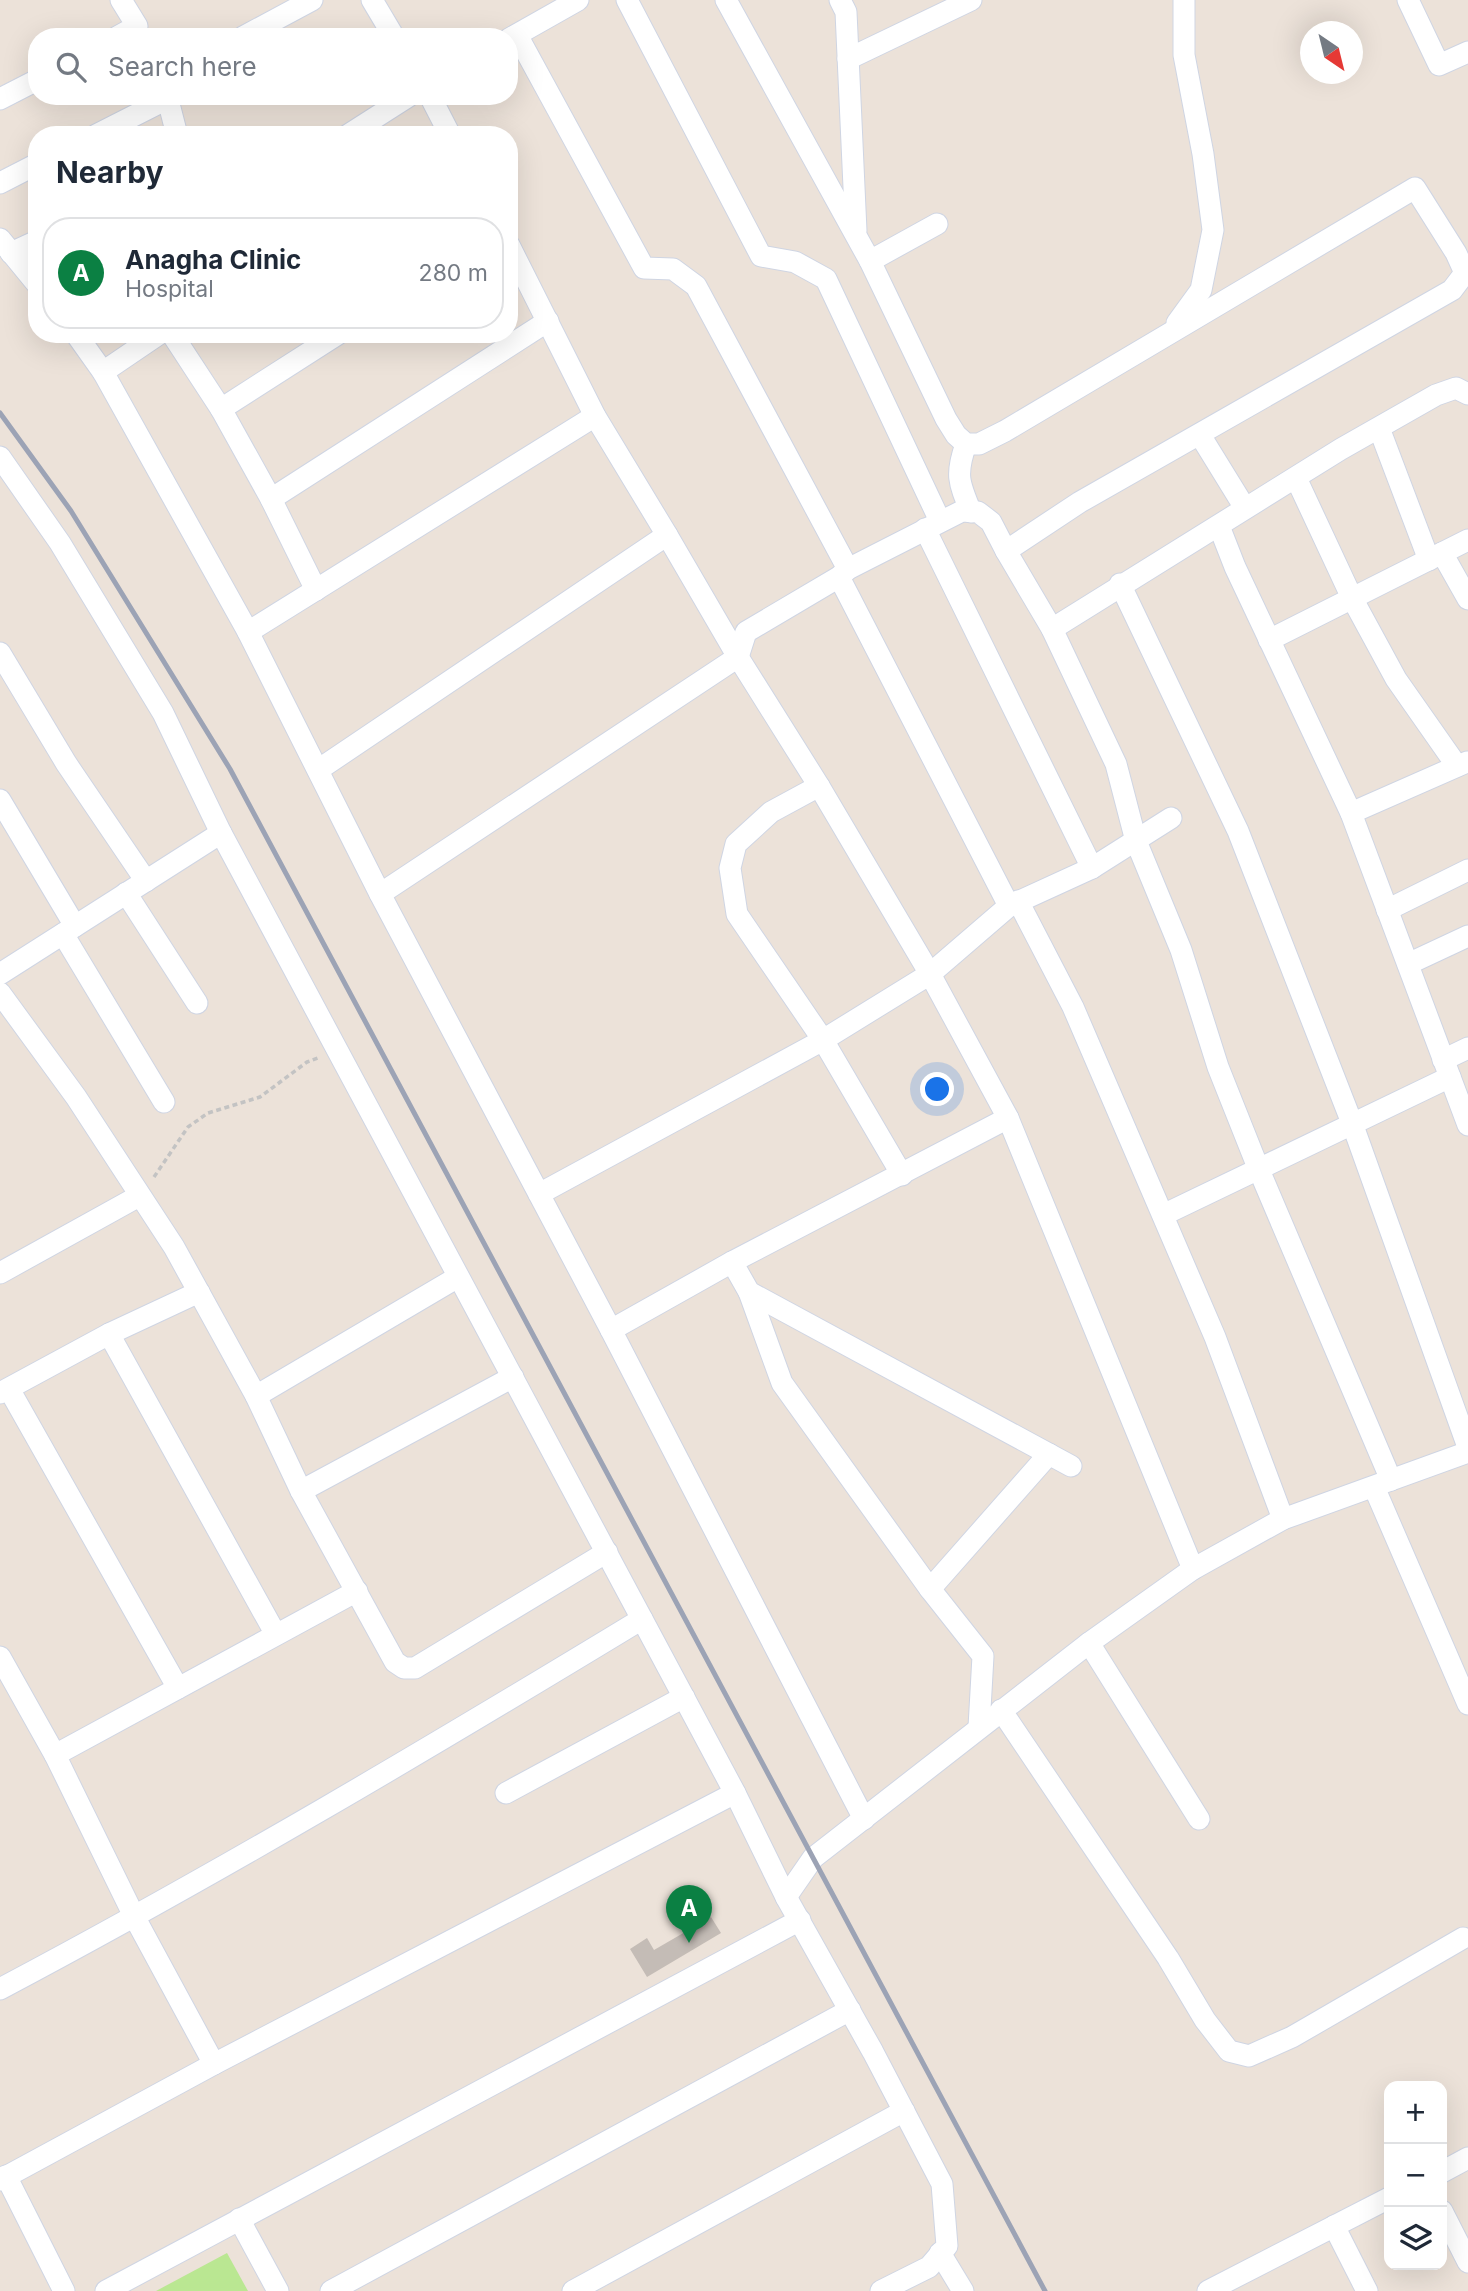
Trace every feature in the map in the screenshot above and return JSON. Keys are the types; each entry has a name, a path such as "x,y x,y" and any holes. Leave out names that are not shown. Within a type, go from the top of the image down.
{"street":[{"path":"121,0 139,28"},
{"path":"372,0 389,28"},
{"path":"627,0 761,256 795,262 825,279 933,525 1092,868"},
{"path":"726,0 870,261 946,419 956,435 966,444 979,444 1005,431 1415,188 1456,253 1465,273 1452,290 1080,502 1006,551"},
{"path":"840,0 846,12 857,237"},
{"path":"848,59 936,8 971,0"},
{"path":"1171,332 1201,290 1213,230 1203,154 1184,55 1184,0"},
{"path":"1408,0 1439,65 1468,52"},
{"path":"518,34 569,2"},
{"path":"258,28 299,4"},
{"path":"518,46 644,268 673,269 696,286 1014,904 1073,1007 1215,1337 1283,1519"},
{"path":"0,99 28,85"},
{"path":"113,126 154,105"},
{"path":"169,105 175,126"},
{"path":"362,126 395,105"},
{"path":"435,105 445,126"},
{"path":"0,183 28,169"},
{"path":"870,261 937,224"},
{"path":"6,246 28,242"},
{"path":"6,246 28,273"},
{"path":"518,262 595,416 930,974 1009,1118 1193,1569"},
{"path":"518,340 548,321"},
{"path":"82,343 103,372 248,632 380,894 611,1330 864,1819"},
{"path":"103,372 146,343"},
{"path":"178,343 221,409 271,499 316,590"},
{"path":"221,409 324,343"},
{"path":"271,499 514,343"},
{"path":"1052,628 1245,508 1436,395 1456,387 1468,394"},
{"path":"248,632 595,416"},
{"path":"1379,428 1436,556 1468,599"},
{"path":"1200,435 1245,508"},
{"path":"966,444 958,466 962,488 971,512"},
{"path":"0,457 60,543 163,713 221,833 735,1793 786,1897 850,2010 942,2184 947,2246 915,2284 881,2291"},
{"path":"1296,478 1352,598 1396,679 1462,764 1351,813"},
{"path":"380,894 738,657 746,632 843,573 933,525 962,511 978,512 991,522 1052,628 1116,764 1136,841 1181,950 1218,1067 1468,1704"},
{"path":"1219,526 1235,567 1351,813 1468,1125"},
{"path":"318,771 667,535"},
{"path":"1269,640 1468,540"},
{"path":"786,1897 813,1858 1089,1643 1193,1569 1283,1519 1468,1449 1352,1123 1238,831 1120,584"},
{"path":"0,653 66,763 146,881"},
{"path":"819,786 771,812 736,844 730,867 737,914 823,1040 902,1175"},
{"path":"0,800 164,1102"},
{"path":"539,1194 823,1040 930,974 1014,904 1092,868 1171,818"},
{"path":"0,974 221,833"},
{"path":"1387,910 1468,870"},
{"path":"126,893 197,1003"},
{"path":"1408,964 1468,936"},
{"path":"0,993 76,1097 174,1247 256,1396 301,1491 395,1662 404,1668 415,1668 607,1552"},
{"path":"1163,1214 1352,1123 1447,1068 1468,1048"},
{"path":"611,1330 732,1262 1009,1118"},
{"path":"0,1273 139,1196"},
{"path":"732,1262 749,1292 782,1383 930,1589 965,1636 984,1656 979,1727"},
{"path":"256,1396 458,1277"},
{"path":"178,1688 4,1391 109,1334 199,1292"},
{"path":"749,1292 1071,1466"},
{"path":"109,1334 275,1633"},
{"path":"301,1491 513,1377"},
{"path":"930,1589 1049,1454"},
{"path":"55,1755 356,1591"},
{"path":"0,1989 135,1917 440,1742 642,1619"},
{"path":"1089,1643 1199,1819"},
{"path":"0,1657 55,1755 135,1917 214,2064"},
{"path":"506,1793 684,1697"},
{"path":"1002,1710 1168,1958 1205,2020 1229,2051 1249,2056 1292,2037 1463,1938"},
{"path":"64,2291 3,2178 214,2064 735,1793"},
{"path":"106,2291 800,1920"},
{"path":"331,2291 850,2010"},
{"path":"573,2291 904,2111"},
{"path":"1447,2169 1468,2158"},
{"path":"1208,2291 1247,2282 1334,2226 1384,2201"},
{"path":"239,2219 278,2291"},
{"path":"1447,2221 1468,2262"},
{"path":"1334,2226 1367,2291"},
{"path":"940,2253 963,2291"}],"path":[{"path":"139,1196 161,1169 188,1127 208,1113 260,1097 307,1062 339,1050"}],"green space":[{"path":"227,2253 248,2291 156,2291"}],"building":[{"path":"711,1917 721,1933 647,1977 630,1949 647,1938 654,1950"}],"railway":[{"path":"0,413 71,511 230,769 1045,2291"}],"place":[{"name":"Anagha Clinic","path":"689,1943"}]}
